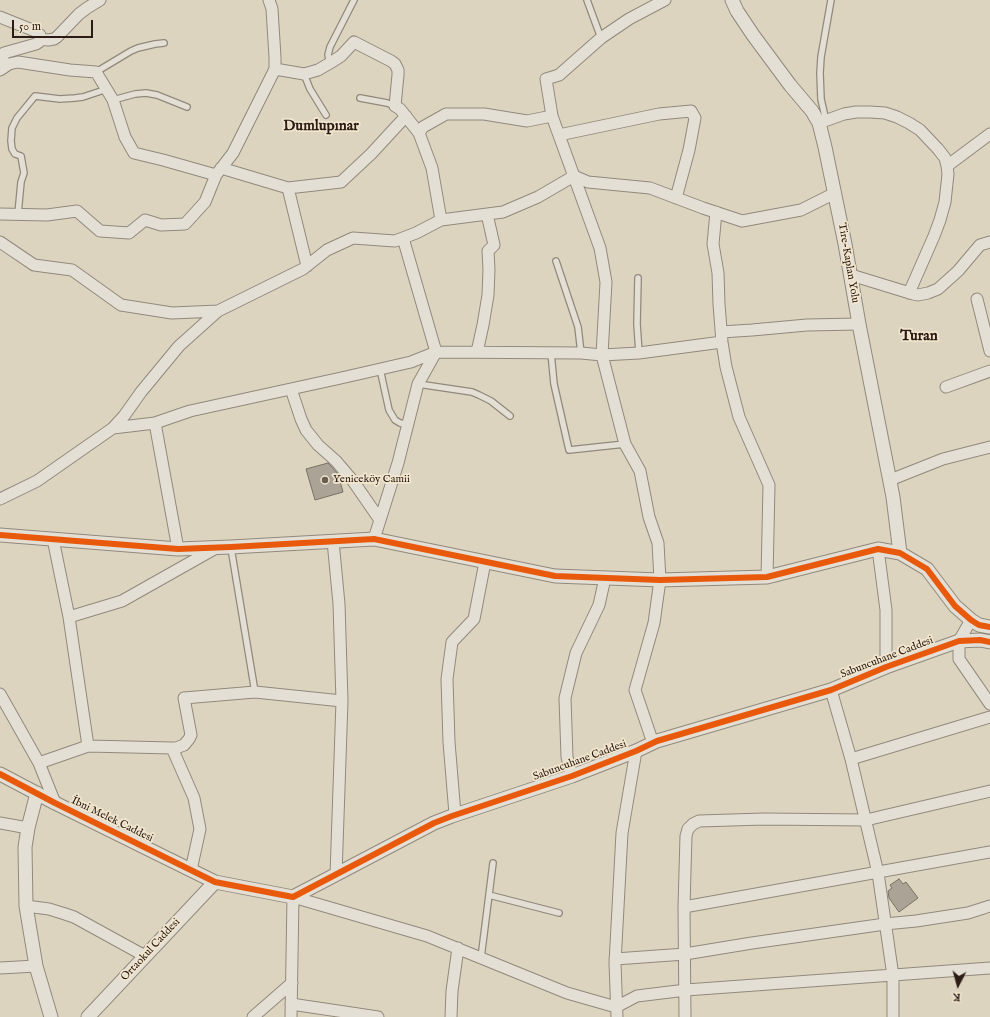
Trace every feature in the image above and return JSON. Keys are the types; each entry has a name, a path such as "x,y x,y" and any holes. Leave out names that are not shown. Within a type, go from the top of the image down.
{"street":[{"path":"40,38 48,40 54,39 79,14 100,0"},
{"path":"0,214 47,215 76,211 100,231 129,233 145,220 161,225 185,224 205,202 219,171 233,153 274,69 275,57 272,9 269,0"},
{"path":"652,743 635,690 654,623 660,580 658,543 649,516 640,471 625,444 602,354 606,282 600,248 552,116 546,79 559,75 601,38 629,19 666,0"},
{"name":"Tire-Kaplan Yolu","path":"732,0 752,35 790,85 822,122 825,147 890,480 900,553"},
{"path":"0,17 35,31 40,35 40,38"},
{"path":"40,38 39,42 36,44 4,53 2,57 2,68 18,62 70,70 96,72 113,100 125,137 134,153 219,171 288,188 341,182 371,154 406,116"},
{"path":"274,69 304,74 318,70 341,56 354,42 395,64 398,70 395,106 400,109 419,133 432,168 441,220"},
{"path":"559,135 659,114 691,111 695,118 689,150 676,198"},
{"path":"822,122 844,114 856,112 885,113 898,117 920,130 944,158 948,174 945,202 934,236 909,293"},
{"path":"419,133 423,127 446,114 484,114 527,122 552,116"},
{"path":"947,166 990,134"},
{"path":"574,176 588,182 650,188 742,220 801,210 835,194"},
{"path":"0,498 37,481 113,428 179,346 218,311 303,269 327,250 353,238 395,241 416,233 441,220 503,212 538,197 574,176"},
{"path":"288,188 307,266"},
{"path":"716,212 713,244 718,273 721,337 726,367 739,416 769,485 767,577"},
{"path":"477,352 488,295 488,251 494,246 487,214"},
{"path":"374,539 398,463 418,384 436,352 403,238"},
{"path":"0,242 34,265 72,270 121,305 172,313 218,311"},
{"path":"851,275 918,295 933,292 958,270 980,245 990,242"},
{"path":"977,299 990,351"},
{"path":"113,428 155,422 190,410 411,362 436,352 639,353 752,330 807,325 859,324"},
{"path":"946,387 990,371"},
{"path":"291,389 306,430 318,445 336,461 353,481 380,520"},
{"path":"155,422 178,549"},
{"path":"890,480 943,459 990,447"},
{"path":"0,535 178,549 374,539 555,576 660,580 767,577 878,549 900,553 927,569 955,606 979,625 990,627"},
{"path":"53,539 70,617 88,746"},
{"path":"332,542 339,604 342,701 336,875"},
{"path":"70,617 122,601 216,548"},
{"path":"878,549 886,610 886,667"},
{"path":"455,814 449,742 447,679 452,642 474,619 485,562"},
{"path":"572,776 567,758 565,698 576,653 599,605 605,578"},
{"path":"971,620 960,641 959,659 990,704"},
{"name":"Sabuncuhane Caddesi","path":"293,897 434,823 455,814 572,776 636,751 657,741 831,690 886,667 960,641 980,640 990,642"},
{"path":"831,690 851,759 878,873 893,976 893,1017"},
{"path":"39,763 88,746 176,748 184,745 191,735 184,698 255,692 342,701"},
{"path":"0,694 39,763 55,803"},
{"path":"851,759 990,717"},
{"path":"172,748 194,798 200,829 191,870"},
{"path":"616,1012 615,959 622,833 636,751"},
{"name":"İbni Melek Caddesi","path":"0,774 55,803 215,882"},
{"path":"685,1017 686,990 684,908 686,832 690,826 699,821 764,819 866,820 990,791"},
{"path":"37,793 25,846 26,906 36,966 51,1017"},
{"path":"0,823 28,828"},
{"path":"684,908 990,852"},
{"path":"215,882 293,897 427,936 616,1012"},
{"name":"Ortaokul Caddesi","path":"88,1017 215,882"},
{"path":"291,1017 293,897"},
{"path":"26,906 62,912 74,917 145,956"},
{"path":"615,959 685,954 968,913 990,906"},
{"path":"451,1017 452,991 458,948"},
{"path":"0,968 36,966"},
{"path":"616,1012 637,996 686,990 990,968"},
{"path":"253,1017 292,983"},
{"path":"291,1004 378,1017"}],"lane":[{"path":"330,63 328,55 330,48 354,0"},
{"path":"587,0 601,38"},
{"path":"822,122 820,73 821,57 831,0"},
{"path":"96,72 138,48 164,43"},
{"path":"304,74 310,89 326,115"},
{"path":"18,214 21,182 24,173 21,156 15,154 12,149 11,134 17,118 35,96 67,99 83,97 107,90"},
{"path":"113,100 135,94 157,94 187,107"},
{"path":"360,98 395,106"},
{"path":"556,261 578,327 581,353"},
{"path":"638,278 637,324 639,353"},
{"path":"551,353 554,384 569,450 625,444"},
{"path":"380,369 389,410 395,420 408,425"},
{"path":"418,384 479,394 491,401 510,416"},
{"path":"231,547 255,692"},
{"path":"481,958 493,863"},
{"path":"489,895 559,913"}],"building":[{"name":"Yeniceköy Camii","path":"328,463 338,474 343,492 315,500 306,469"},
{"path":"899,879 903,884 906,882 918,898 899,912 889,898 888,891 892,888 890,885"}],"cycle path":[{"path":"0,535 178,549 374,539 555,576 660,580 767,577 878,549 900,553 927,569 955,606 979,625 990,627"},
{"path":"0,774 55,803 215,882 293,897 434,823 452,816 572,776 636,751 657,741 831,690 886,667 959,641 980,640 990,642"}],"place":[{"name":"Yeniceköy Camii","path":"325,480"}],"district":[{"name":"Dumlupınar","path":"321,127"},
{"name":"Turan","path":"919,337"}]}
